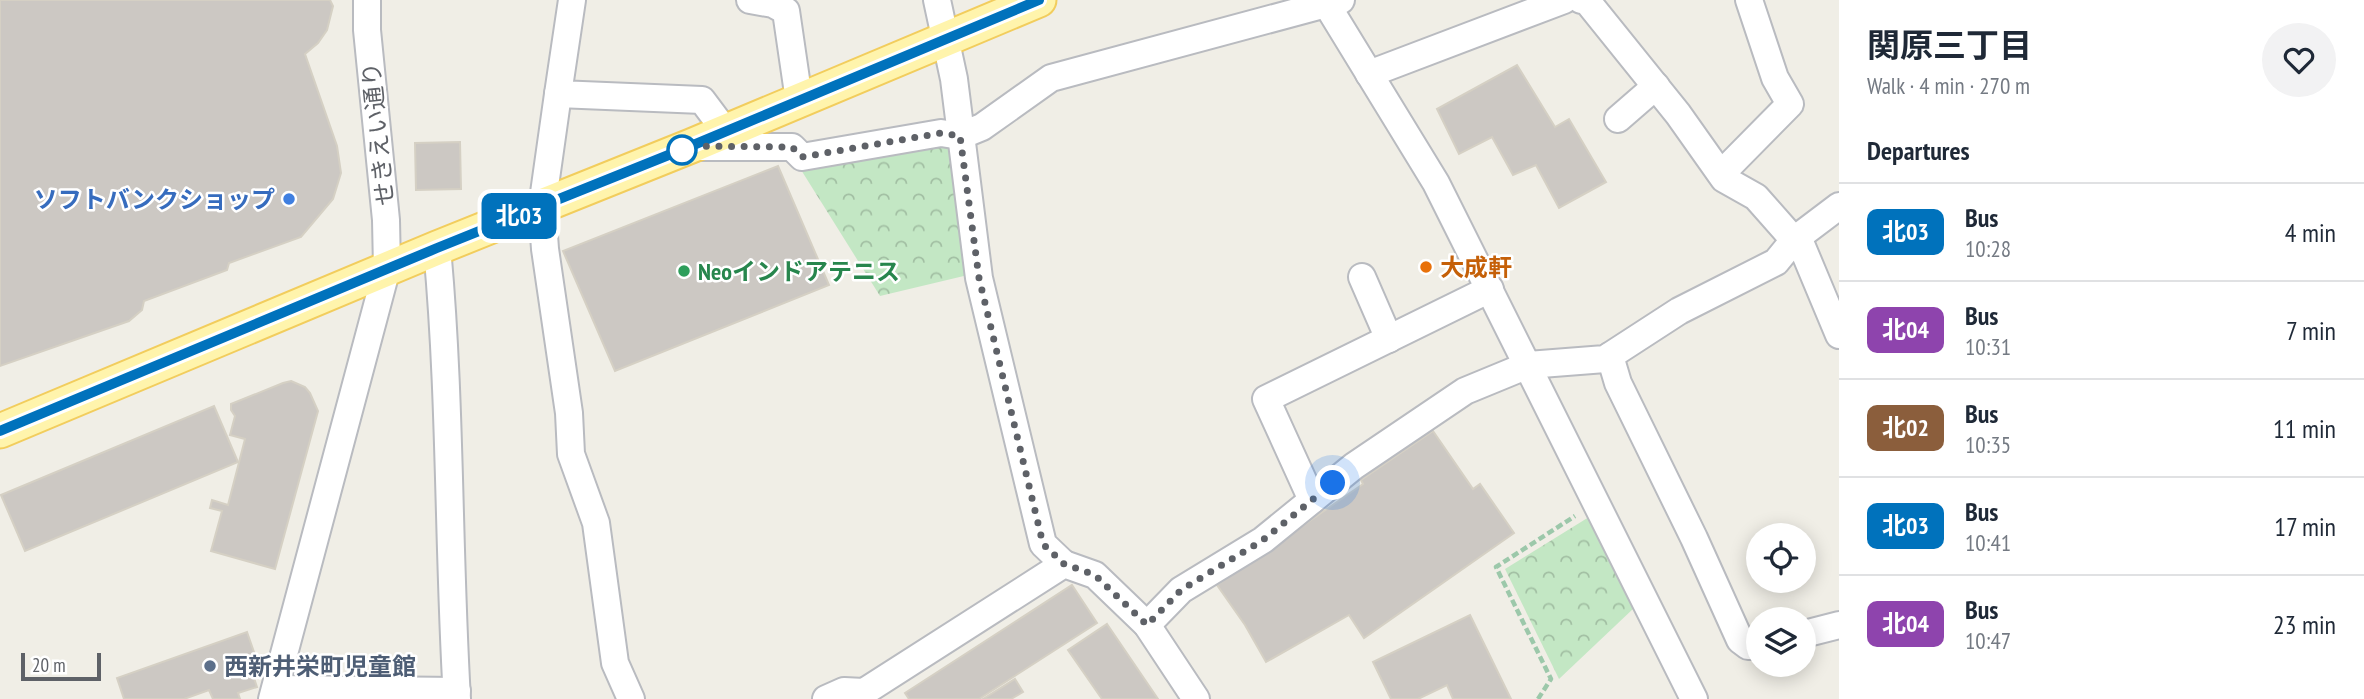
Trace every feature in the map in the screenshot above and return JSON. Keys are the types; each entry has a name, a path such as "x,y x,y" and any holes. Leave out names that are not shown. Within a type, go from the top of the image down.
{"main road":[{"path":"0,431 387,268 726,132 1039,0"}],"street":[{"name":"せきえい通り","path":"274,694 387,268 386,220 367,30 367,0"},
{"path":"572,0 542,207 545,248 569,413 571,454 596,523 615,663 631,699"},
{"path":"937,0 954,79 979,278 1043,544 1064,564 1095,575 1147,625 1196,699"},
{"path":"1369,74 1564,0"},
{"path":"1581,0 1587,1 1656,86 1724,179 1756,197 1796,239 1839,335"},
{"path":"1721,174 1790,104 1775,78 1749,0"},
{"path":"765,1 786,11 799,100"},
{"path":"691,146 792,147 802,157 941,133 960,136 982,127 1051,78 1330,1 1369,74 1436,183 1694,699"},
{"path":"1618,118 1656,86"},
{"path":"558,94 702,100 726,132"},
{"path":"1147,625 1181,590 1263,540 1354,466 1465,391 1528,365 1605,359 1679,311 1776,262 1796,239 1839,206"},
{"path":"274,694 457,695 442,298 437,248"},
{"path":"1362,277 1389,339"},
{"path":"1312,500 1266,399 1490,289"},
{"path":"1610,356 1618,383 1694,538 1740,640 1746,644"},
{"path":"826,699 844,691 864,696 1064,564"},
{"path":"1816,631 1839,625"}],"path":[{"path":"1538,699 1551,679 1496,567 1596,503"}],"green space":[{"path":"942,143 954,156 968,275 880,296 798,165"},
{"path":"1589,517 1634,608 1559,679 1505,569"}],"building":[{"path":"0,0 330,0 333,6 327,30 318,43 305,54 337,146 341,173 333,199 301,237 229,263 227,270 144,301 142,310 129,321 0,366"},
{"path":"1517,65 1555,127 1569,119 1606,182 1559,208 1536,165 1513,175 1492,137 1459,154 1437,109"},
{"path":"460,142 461,189 416,190 415,143"},
{"path":"778,166 829,285 615,371 563,251"},
{"path":"291,381 305,387 318,411 275,569 211,551 222,511 210,508 212,500 228,505 245,439 230,435 235,416 231,404"},
{"path":"214,406 238,462 25,551 1,495"},
{"path":"1433,431 1473,489 1480,484 1514,533 1364,638 1349,615 1266,662 1245,625 1217,585 1363,484 1361,480"},
{"path":"1072,585 1097,623 979,699 909,699 905,693"},
{"path":"1470,615 1511,699 1453,699 1447,685 1418,699 1391,699 1373,662"},
{"path":"1107,624 1158,699 1102,699 1068,650"},
{"path":"247,632 262,675 254,678 257,687 238,693 240,699 213,699 209,690 184,699 124,699 117,678"},
{"path":"1015,679 1023,692 1011,699 983,699"}],"bus line":[{"name":"北03","path":"0,431 1039,0"}],"place":[{"name":"ソフトバンクショップ","path":"289,199"},
{"name":"大成軒","path":"1426,267"},
{"name":"Neoインドアテニス","path":"684,271"},
{"name":"西新井栄町児童館","path":"210,666"}],"route":[{"path":"682,150 691,146 792,147 802,157 941,133 960,136 979,278 1043,544 1064,564 1095,575 1147,625 1181,590 1263,540 1333,483"}]}
